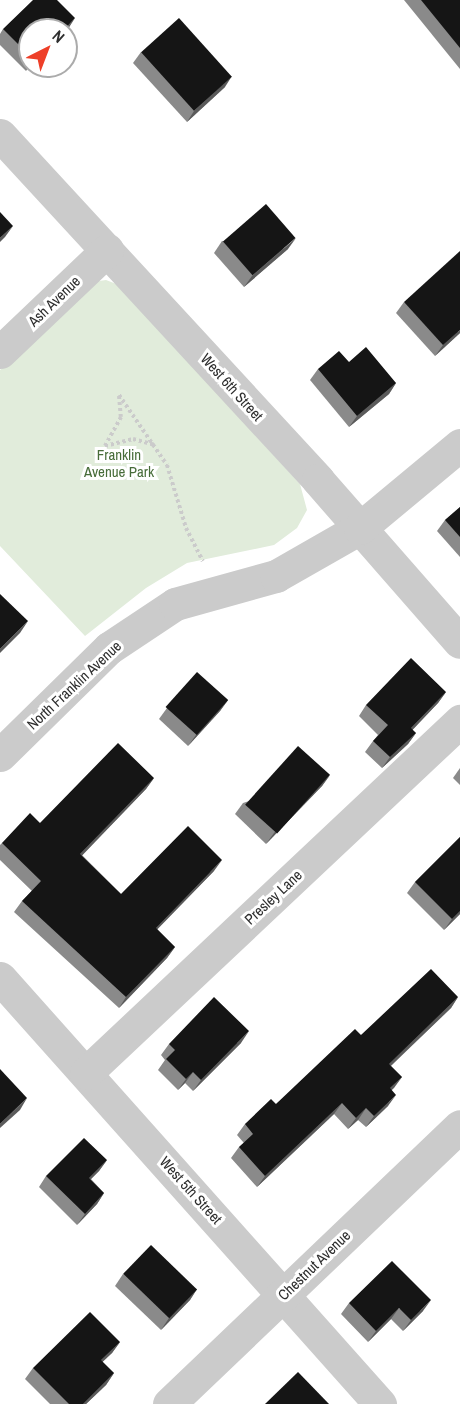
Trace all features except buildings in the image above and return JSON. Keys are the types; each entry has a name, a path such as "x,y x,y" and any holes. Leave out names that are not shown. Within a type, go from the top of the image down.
{"street":[{"name":"West 6th Street","path":"0,135 360,528 460,642"},
{"name":"Ash Avenue","path":"0,352 107,250"},
{"name":"North Franklin Avenue","path":"0,755 109,648 175,604 276,576 360,528 460,445"},
{"name":"Presley Lane","path":"86,1072 460,721"},
{"name":"West 5th Street","path":"0,978 380,1404"},
{"name":"Chestnut Avenue","path":"169,1404 460,1126"}],"path":[{"path":"156,446 133,439 105,446 121,417 119,395 152,440 156,446 167,465 186,528 203,562"}],"green space":[{"name":"Franklin Avenue Park","path":"106,280 119,285 300,484 307,510 297,528 274,545 187,563 146,588 85,636 0,546 0,370 92,282"}]}
